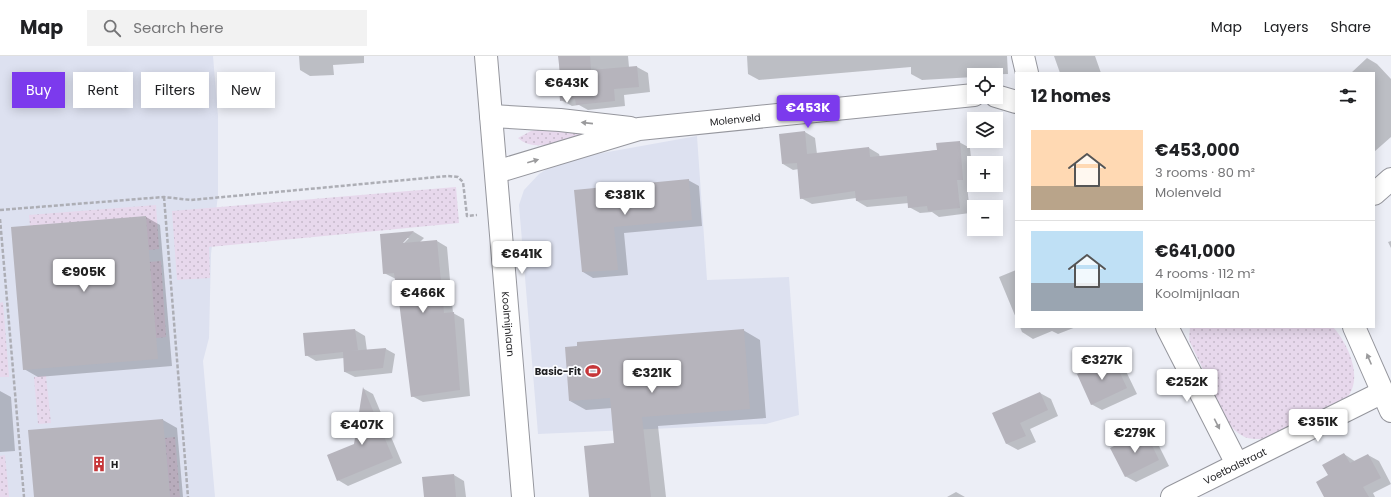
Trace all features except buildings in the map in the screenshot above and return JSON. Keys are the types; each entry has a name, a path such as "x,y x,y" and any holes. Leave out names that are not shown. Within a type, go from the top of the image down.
{"street":[{"name":"Koolmijnlaan","path":"486,56 523,497"},
{"path":"1023,56 1027,72"},
{"name":"Molenveld","path":"639,128 967,97"},
{"path":"1003,98 1015,102"},
{"path":"491,116 560,120 639,128"},
{"path":"496,172 639,128"},
{"path":"1375,193 1391,179"},
{"path":"1168,328 1237,464"},
{"path":"1354,328 1387,401"},
{"name":"Voetbalstraat","path":"1172,497 1237,464 1387,401"}],"path":[{"path":"0,210 164,197 191,200 458,177 463,182 467,216 500,214"},
{"path":"164,197 188,497"},
{"path":"0,219 24,497"}],"shaded area":[{"path":"0,56 213,56 218,116 218,195 211,254 209,338 203,361 215,497 0,497"},
{"path":"543,128 594,132 555,144 545,145 526,143 518,138 531,131"},
{"path":"697,136 707,280 789,277 799,415 766,424 538,434 519,205 524,190 539,174 555,164 580,157"},
{"path":"456,187 459,223 209,247 210,278 177,280 172,211"},
{"path":"156,205 159,249 149,250 30,226 29,215"},
{"path":"161,261 166,337 156,338 149,262"},
{"path":"3,302 9,377 0,377 0,303"},
{"path":"1190,328 1334,328 1345,344 1353,364 1353,384 1350,394 1337,406 1268,438 1250,439 1237,433 1229,424 1189,340"},
{"path":"46,376 51,423 38,424 34,377"},
{"path":"175,437 180,497 170,497 165,438"},
{"path":"5,455 9,497 0,497 0,456"}],"place":[{"name":"Basic-Fit","path":"593,371"},
{"name":"H","path":"99,464"}]}
